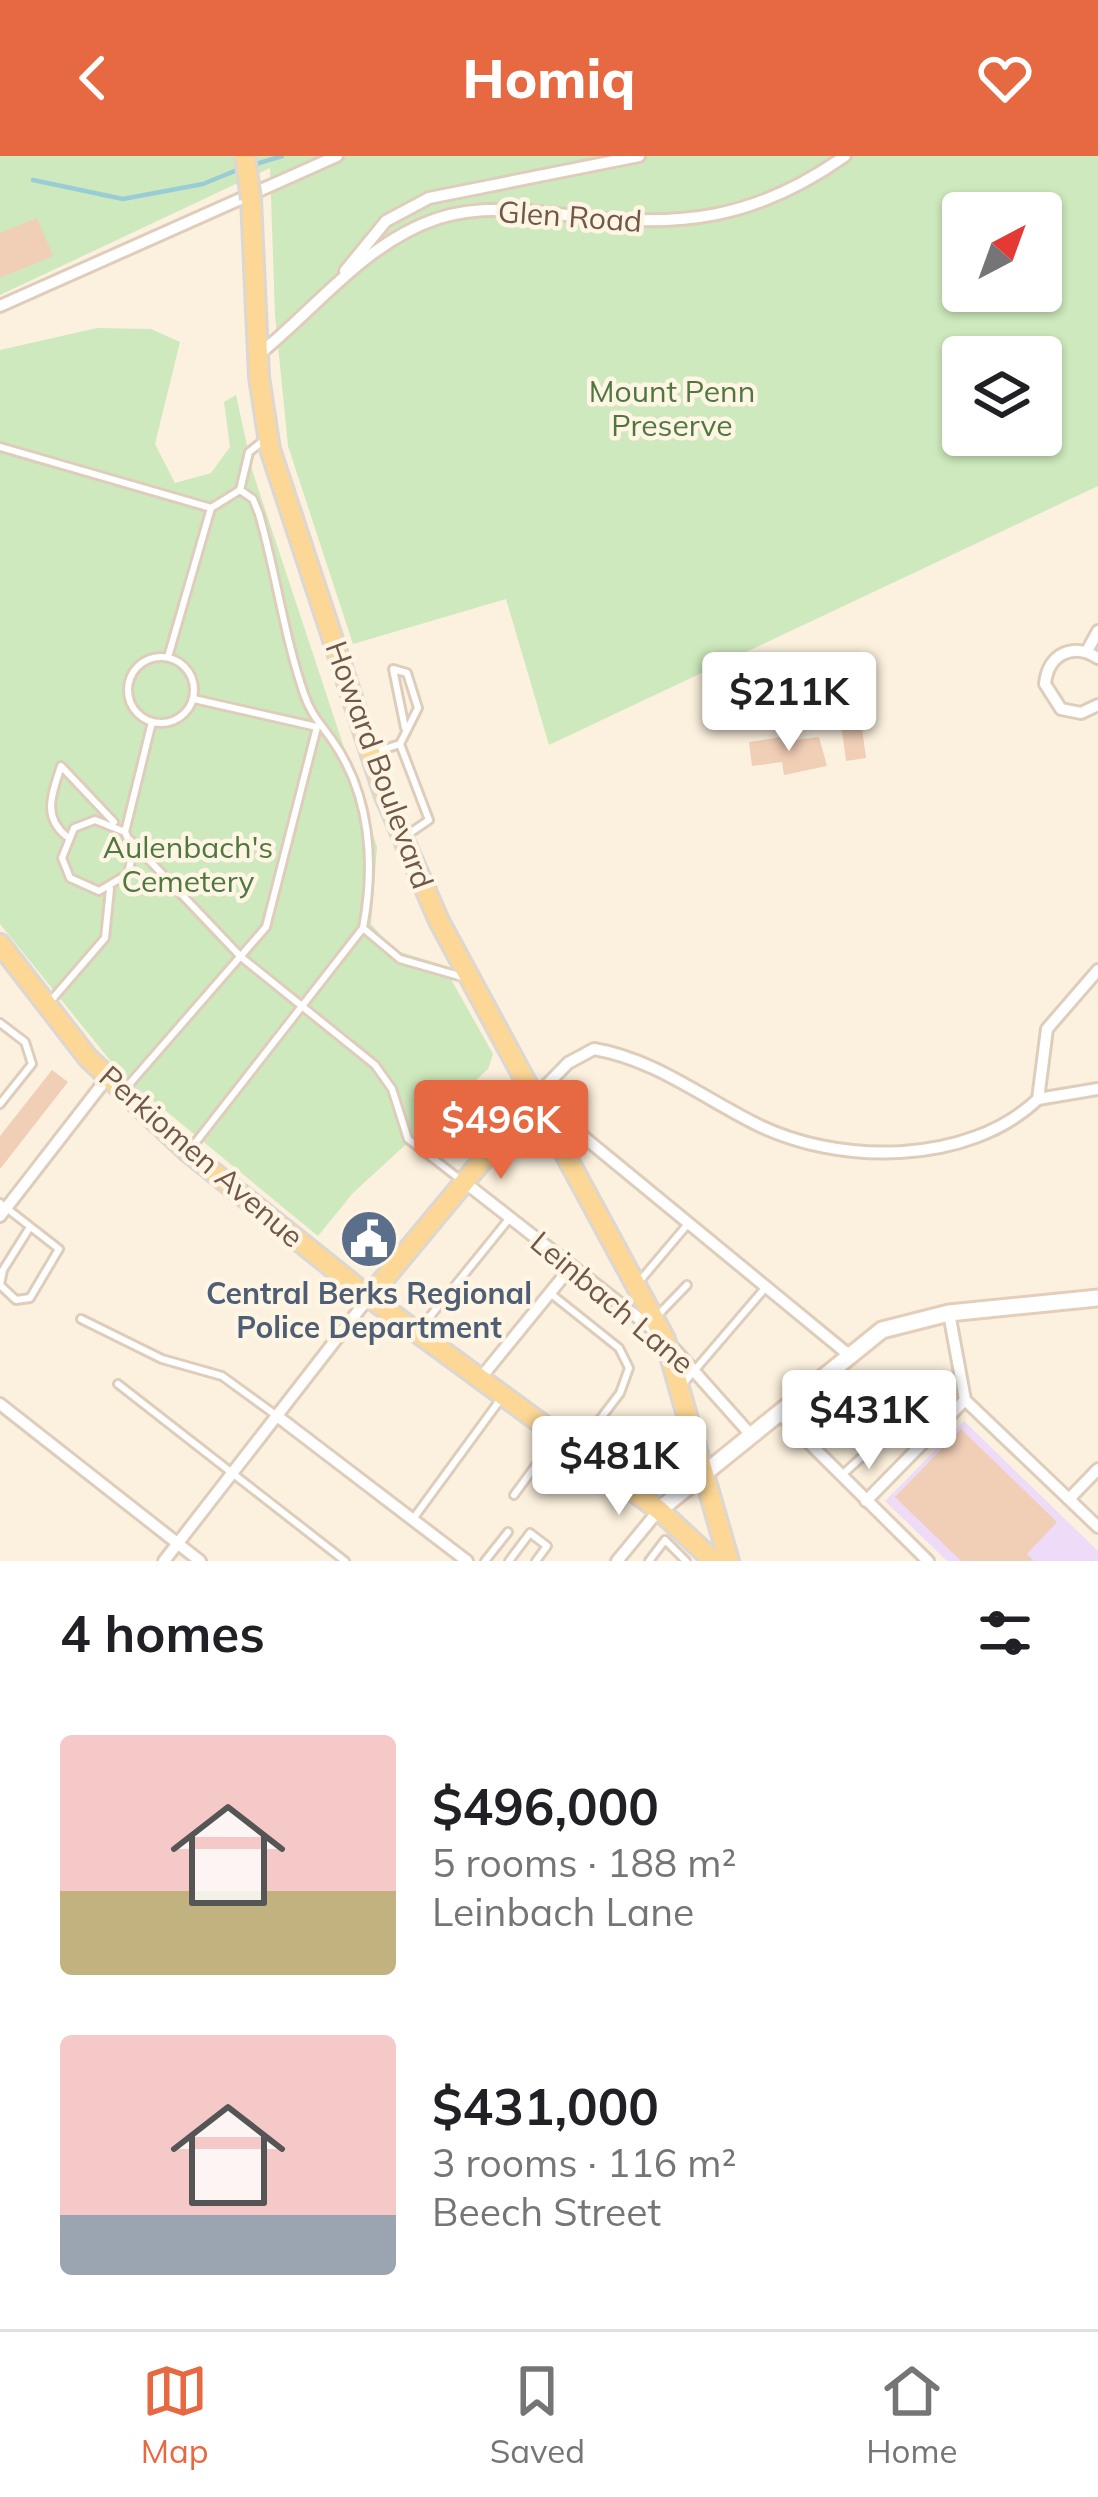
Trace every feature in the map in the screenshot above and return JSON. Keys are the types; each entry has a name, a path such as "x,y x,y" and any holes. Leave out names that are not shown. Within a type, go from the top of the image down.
{"main road":[{"name":"Howard Boulevard","path":"244,156 268,438 370,754 401,839 469,979 665,1339 729,1561"},
{"name":"Perkiomen Avenue","path":"0,944 107,1078 188,1152 369,1297 659,1510 714,1561"},
{"path":"369,1297 535,1096"},
{"path":"659,1510 849,1355 903,1321 1098,1298"}],"street":[{"path":"0,306 337,156"},
{"path":"340,279 386,221 429,198 639,156"},
{"name":"Glen Road","path":"258,355 340,279 394,238 438,218 472,210 519,210 675,224 756,205 844,156"},
{"path":"1098,631 1092,655 1057,656 1045,684 1061,710 1081,713 1098,705"},
{"path":"1038,1099 1046,1029 1098,970"},
{"path":"849,1355 535,1096 568,1063 594,1049 650,1065 785,1137 883,1150 996,1132 1038,1099 1098,1089"},
{"path":"2,1209 107,1078"},
{"name":"Leinbach Lane","path":"463,1181 665,1339 751,1435"},
{"path":"479,1380 571,1267"},
{"path":"164,1561 369,1297"},
{"path":"950,1313 965,1400 1098,1527"},
{"path":"866,1501 965,1400"},
{"path":"0,1404 200,1561"},
{"path":"779,1413 928,1561"},
{"path":"277,1416 467,1561"},
{"path":"1069,1499 1098,1468"},
{"path":"617,1561 659,1510"}],"lane":[{"path":"168,657 211,508 240,490 249,452 268,438"},
{"path":"0,447 211,508"},
{"path":"122,1093 241,957 271,913 317,727 259,514 253,499 240,490"},
{"path":"168,657 192,677 194,698 182,716 152,722 134,710 129,679 149,658 168,657"},
{"path":"401,839 429,820 400,744 418,708 407,673 393,668 389,673 405,728"},
{"path":"188,1152 363,928 371,850 363,813 331,736 317,727 194,698"},
{"path":"46,1006 105,938 110,889 133,863 127,836 152,722"},
{"path":"370,754 400,744"},
{"path":"67,837 51,823 61,766 241,957 375,1065 392,1089 408,1138 463,1181"},
{"path":"54,792 77,783"},
{"path":"110,889 88,890 70,878 62,858 67,837 94,820 116,825"},
{"path":"363,928 400,959 469,979"},
{"path":"0,1023 25,1042 32,1064 0,1104"},
{"path":"2,1209 30,1227 59,1249 30,1298 16,1300 0,1285 3,1270 30,1227"},
{"path":"417,1332 509,1219"},
{"path":"638,1283 689,1222"},
{"path":"655,1319 687,1285"},
{"path":"680,1388 766,1287"},
{"path":"550,1293 619,1348 629,1368 620,1393 577,1449"},
{"path":"81,1318 162,1359 222,1376 277,1416"},
{"path":"118,1384 345,1561"},
{"path":"413,1519 502,1397"},
{"path":"514,1496 558,1435"},
{"path":"840,1477 875,1445"},
{"path":"485,1561 508,1532"},
{"path":"509,1561 530,1533 547,1546 536,1561"},
{"path":"649,1561 665,1540 686,1561"}],"shaded area":[{"path":"964,1421 1098,1551 1098,1561 947,1561 885,1501"}],"green space":[{"name":"Mount Penn Preserve","path":"0,156 1098,156 1098,486 549,745 506,599 353,644 288,446 275,315 270,168 0,295"},
{"name":"Aulenbach's Cemetery","path":"97,328 151,329 180,342 155,444 175,483 211,473 230,447 224,402 236,395 253,473 377,847 371,924 394,950 443,965 493,1054 488,1069 353,1193 318,1236 122,1075 0,924 0,350"}],"building":[{"path":"37,218 53,256 0,278 0,233"},
{"path":"861,721 866,758 846,761 841,723"},
{"path":"795,735 795,740 819,737 827,766 784,775 782,762 752,766 749,742"},
{"path":"52,1070 68,1082 0,1169 0,1136"},
{"path":"961,1429 1057,1522 1027,1554 1034,1561 961,1561 895,1497"}],"waterway":[{"path":"253,165 282,156"},
{"path":"33,180 123,199 203,184 242,168"}],"place":[{"name":"Central Berks Regional Police Department","path":"369,1239"}]}
